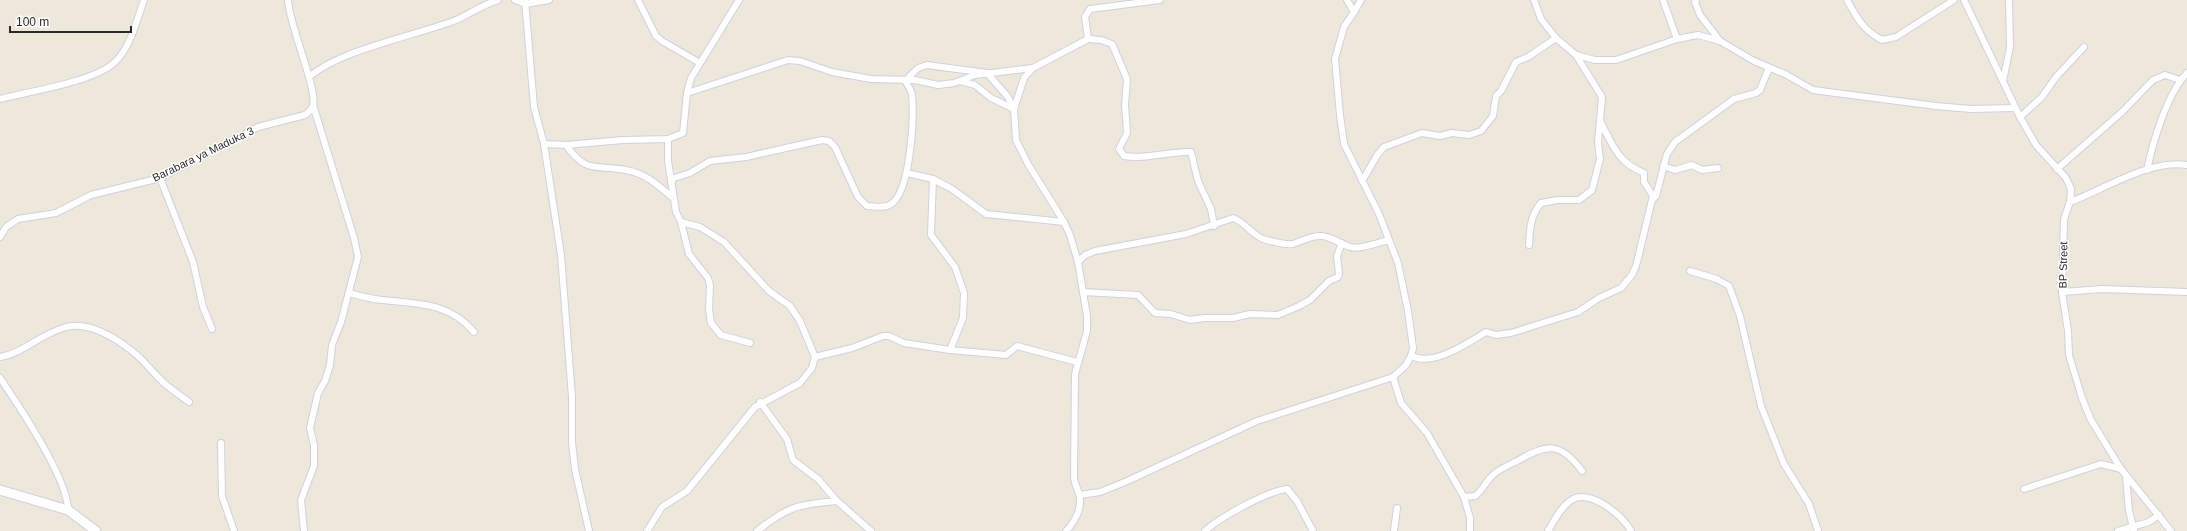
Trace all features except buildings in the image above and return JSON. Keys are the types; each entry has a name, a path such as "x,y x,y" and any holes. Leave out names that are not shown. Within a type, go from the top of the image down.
{"street":[{"path":"0,99 101,72 116,61 125,49 144,0"},
{"path":"288,0 290,20 309,77 313,105 354,238 358,257 341,322 332,344 330,365 325,381 318,393 310,428 314,446 314,466 301,500 304,531"},
{"path":"309,77 331,62 453,21 484,4 498,0"},
{"path":"515,0 526,2 550,0"},
{"path":"638,0 656,36 700,63"},
{"path":"544,144 566,145 622,140 668,139 683,133 687,93 691,78 739,0"},
{"path":"1088,39 1085,16 1090,9 1160,0"},
{"path":"1347,0 1354,12"},
{"path":"1080,495 1100,492 1125,482 1257,421 1393,377 1406,365 1413,348 1408,311 1398,263 1379,214 1344,144 1335,59 1344,27 1361,0"},
{"path":"1529,245 1531,220 1534,211 1541,203 1558,200 1579,200 1592,190 1600,159 1598,143 1602,97 1600,91 1576,55 1556,38 1541,18 1534,0"},
{"path":"1663,0 1678,39"},
{"path":"1696,0 1695,2 1700,15 1720,41"},
{"path":"1847,0 1857,18 1868,33 1882,40 1896,37 1954,0"},
{"name":"BP Street","path":"1964,0 2020,117 2036,145 2066,178 2071,188 2070,202 2064,219 2062,292 2068,331 2069,355 2082,398 2091,420 2120,469 2171,531"},
{"path":"2004,81 2010,47 2009,0"},
{"path":"526,2 534,107 544,144 561,255 572,397 572,442 575,469 590,531"},
{"path":"1576,55 1595,60 1616,60 1678,39 1698,35 1720,41 1813,90 1936,106 1971,109 2015,108"},
{"path":"1362,181 1378,154 1384,148 1422,133 1440,136 1452,133 1468,135 1480,131 1493,116 1496,96 1501,91 1516,62 1528,57 1556,38"},
{"path":"1066,531 1074,523 1078,514 1080,495 1075,486 1074,476 1075,374 1077,362 1087,331 1078,262 1064,222 1028,164 1016,140 1014,109 1024,78 1033,68 1088,39 1100,40 1112,44 1127,78 1125,105 1127,133 1119,148 1124,156 1134,158 1174,152 1191,152 1198,181 1211,209 1214,226"},
{"path":"2020,117 2042,97 2056,77 2084,46"},
{"path":"687,93 788,60 838,73 871,79 887,78 905,81 916,80 938,85 960,81 975,75 1033,68"},
{"path":"905,81 918,68 927,65 987,73 1008,97 1014,109"},
{"path":"1411,356 1417,359 1426,359 1461,347 1486,332 1496,334 1511,333 1578,312 1599,298 1621,288 1632,275 1636,266 1663,166 1667,154 1675,142 1734,99 1756,93 1760,90 1769,68"},
{"path":"2146,170 2173,92 2180,80 2187,73"},
{"path":"2057,169 2122,112 2152,80 2165,75 2180,80"},
{"path":"671,182 674,178 690,173 710,161 746,157 822,140 829,141 835,147 858,197 867,206 886,207 892,204 897,198 907,172 911,147 912,93 905,81"},
{"path":"960,81 975,85 990,98 1014,109"},
{"name":"Barabara ya Maduka 3","path":"0,237 6,228 18,219 56,213 91,195 160,178 258,127 305,115 313,105"},
{"path":"1600,121 1617,155 1632,168 1644,172 1644,182 1653,200"},
{"path":"668,139 668,161 676,212 681,222 689,254 708,278 710,285 708,308 711,323 721,335 750,343"},
{"path":"566,145 580,162 601,169 626,170 655,182 673,198"},
{"path":"2070,202 2157,166 2179,164 2187,165"},
{"path":"1663,166 1675,170 1692,165 1702,170 1718,168"},
{"path":"907,172 933,179 952,189 986,214 1064,222"},
{"path":"160,178 193,262 203,307 212,329"},
{"path":"933,179 931,235 955,267 964,293 963,318 950,350"},
{"path":"1078,262 1085,255 1095,251 1186,234 1214,226 1233,218 1238,220 1251,232 1263,239 1292,244 1306,238 1322,236 1357,248 1389,240"},
{"path":"647,531 662,507 687,491 754,407 760,402 800,382 812,368 815,357 800,321 790,306 769,291 724,242 700,227 681,222"},
{"path":"1083,292 1138,295 1155,313 1171,314 1190,320 1204,318 1233,318 1250,314 1278,315 1310,300 1329,281 1338,277 1337,256 1342,243"},
{"path":"1690,271 1717,279 1729,286 1740,316 1761,406 1784,464 1810,504 1818,531"},
{"path":"2062,292 2102,289 2187,292"},
{"path":"349,293 380,300 433,305 464,320 474,332"},
{"path":"0,357 9,356 20,351 51,332 70,326 82,326 104,334 133,351 164,383 189,402"},
{"path":"815,357 852,348 883,336 889,336 904,343 950,350 1006,355 1017,346 1077,362"},
{"path":"1393,377 1401,403 1427,434 1464,497 1470,518 1470,531"},
{"path":"0,378 20,409 61,480 68,499 68,510"},
{"path":"760,402 787,439 793,460 818,479 837,501 871,531"},
{"path":"222,443 222,496 234,531"},
{"path":"1464,497 1475,496 1493,475 1533,452 1544,449 1556,449 1563,451 1570,456 1582,471"},
{"path":"2024,489 2101,464 2120,469"},
{"path":"2126,477 2129,510 2134,529"},
{"path":"1205,531 1233,513 1276,490 1287,489 1297,500 1313,531"},
{"path":"0,490 68,510 96,531"},
{"path":"1548,531 1570,500 1578,497 1604,503 1617,512 1631,531"},
{"path":"757,531 780,514 792,508 808,503 837,501"},
{"path":"1394,531 1397,508"},
{"path":"2118,531 2134,529 2150,522 2159,515"}]}
